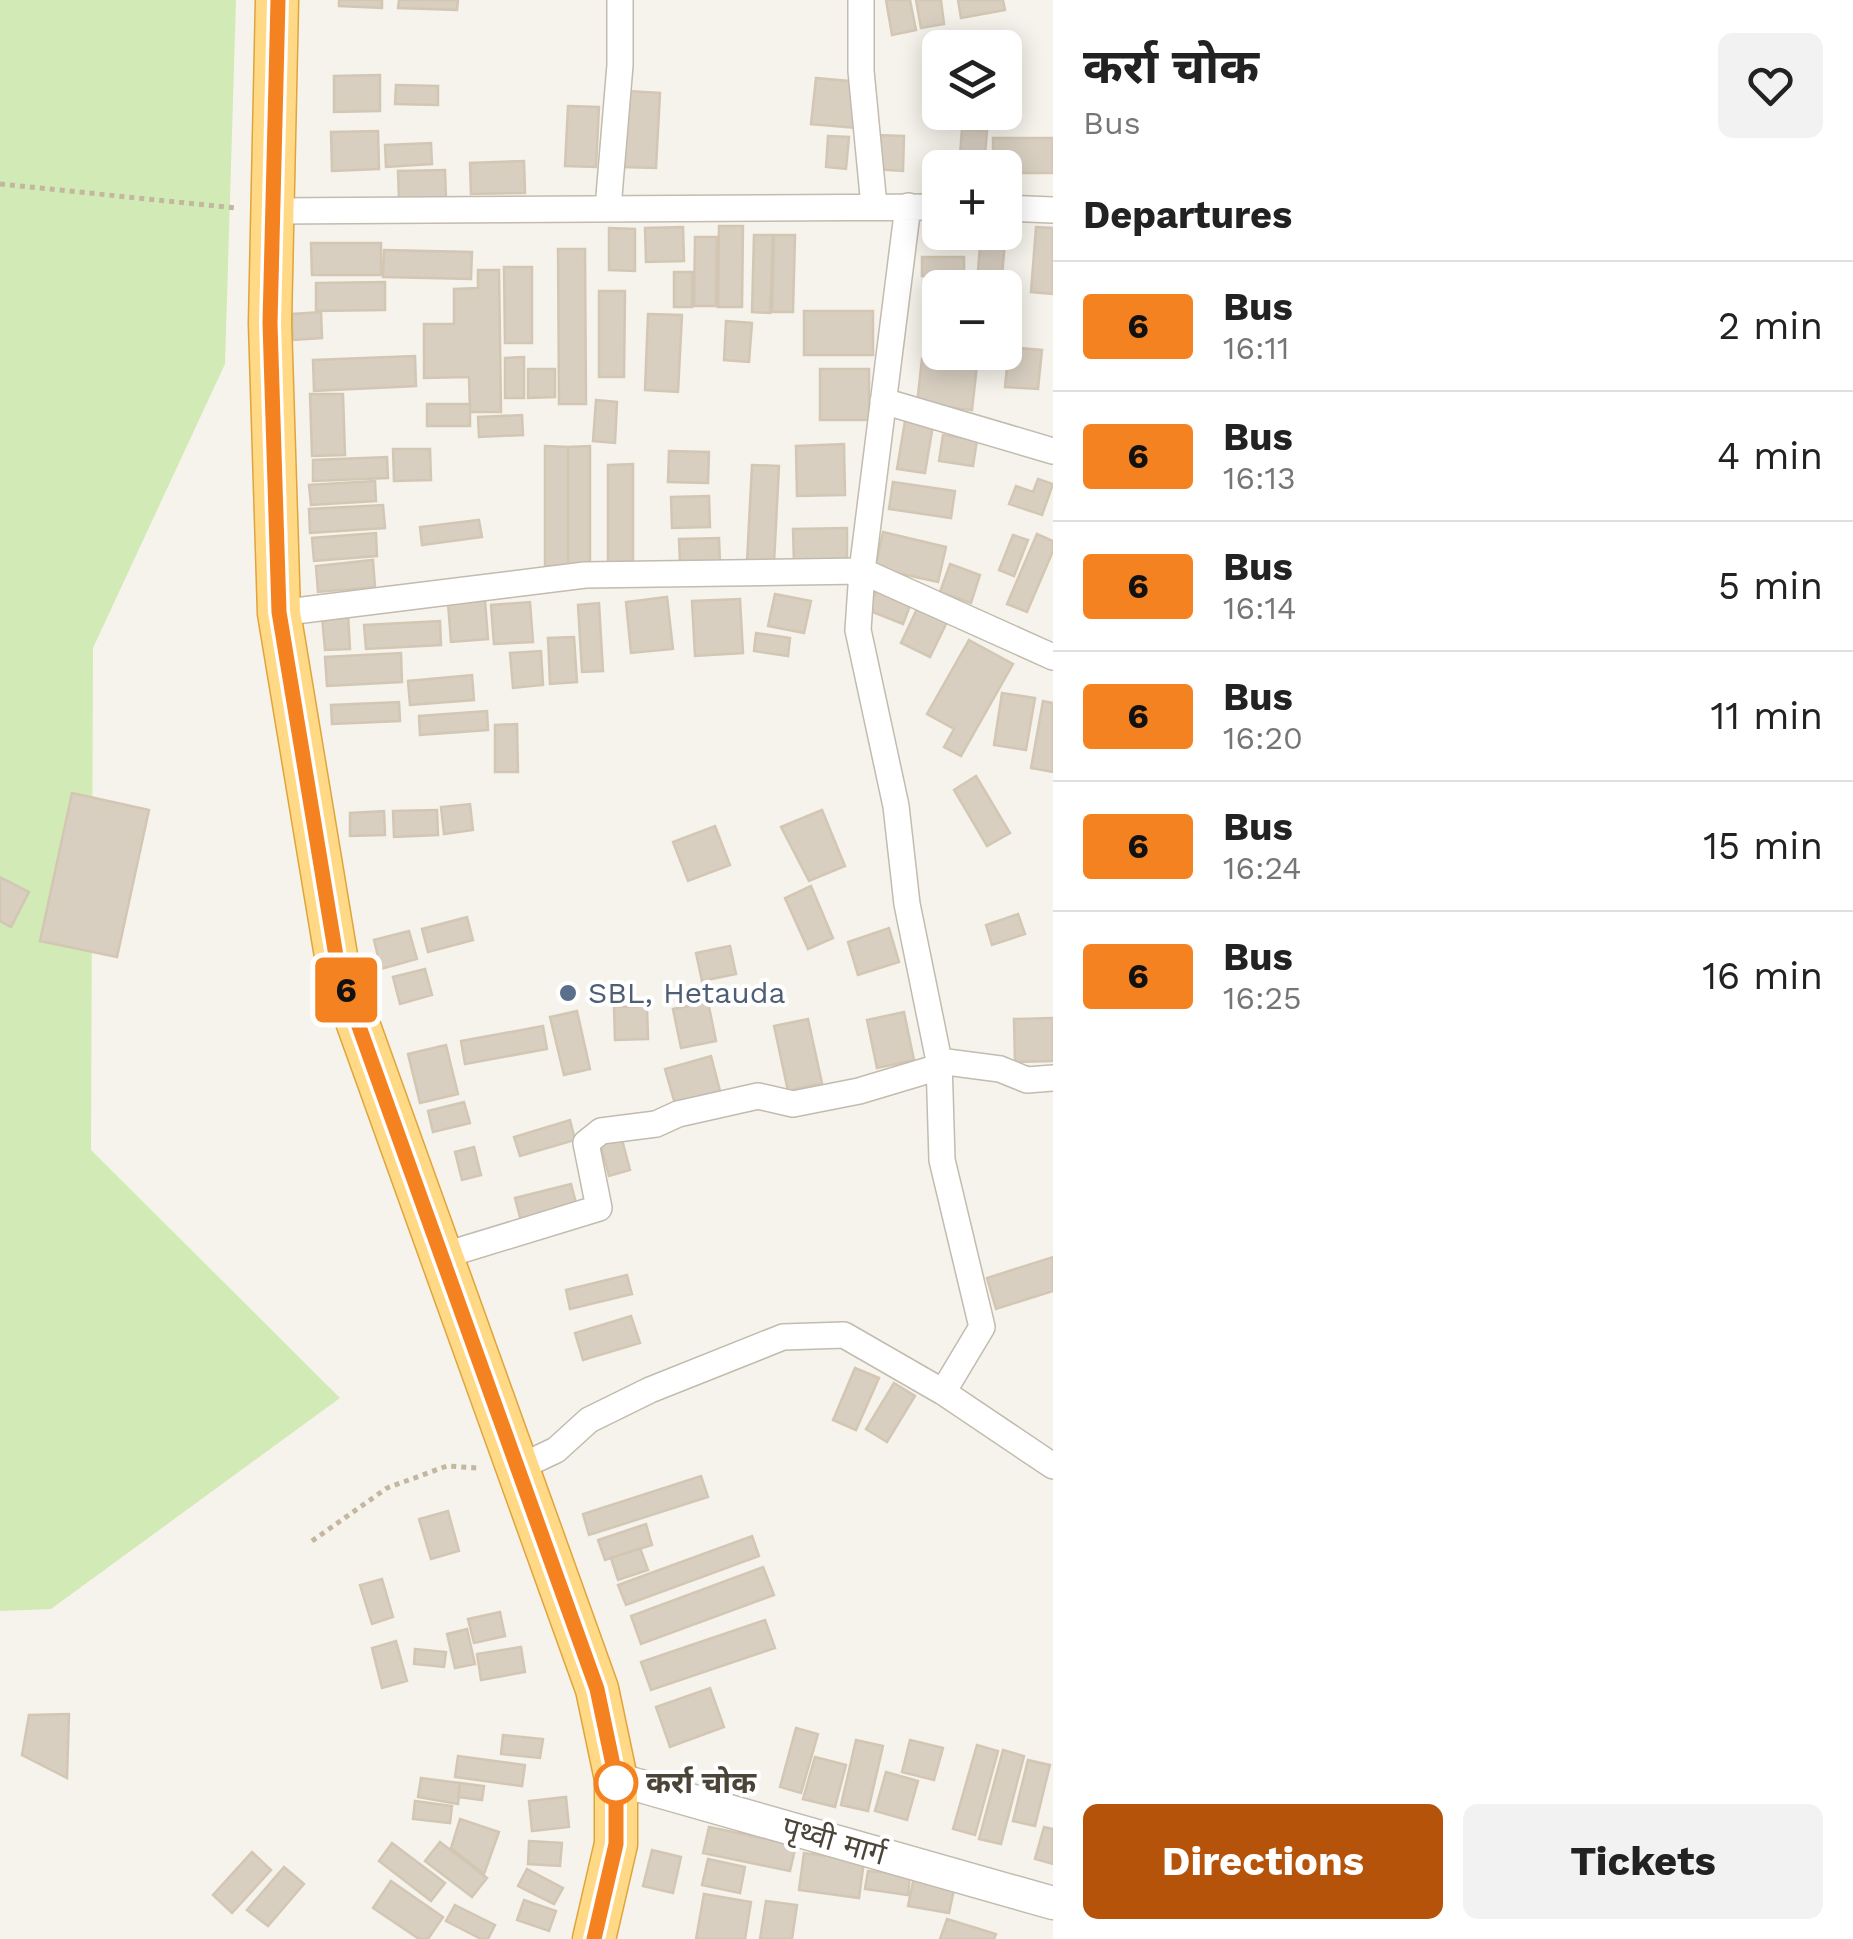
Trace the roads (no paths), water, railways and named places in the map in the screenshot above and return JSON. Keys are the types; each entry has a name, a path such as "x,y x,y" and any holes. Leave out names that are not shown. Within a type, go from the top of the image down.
{"highway":[{"path":"278,0 270,323 279,612 338,968 597,1689 616,1779 616,1844 595,1938"}],"street":[{"path":"608,208 620,65 620,0"},
{"path":"861,0 861,72 874,206"},
{"path":"908,206 858,630 896,806 907,904 939,1064 942,1160 982,1328 943,1392"},
{"path":"273,212 922,206"},
{"path":"1022,209 1053,210"},
{"path":"884,400 1053,451"},
{"path":"279,612 586,575 862,571 1053,657"},
{"path":"442,1256 600,1208 586,1142 601,1131 656,1124 678,1114 758,1096 794,1104 859,1091 939,1064 1000,1069 1028,1080 1053,1078"},
{"path":"518,1468 556,1450 589,1420 650,1390 783,1337 844,1335 943,1392 1053,1466"},
{"name":"पृथ्वी मार्ग","path":"616,1779 1053,1903"}],"place":[{"name":"SBL, Hetauda","path":"568,993"},
{"name":"कर्रा चोक","path":"616,1783"}]}
